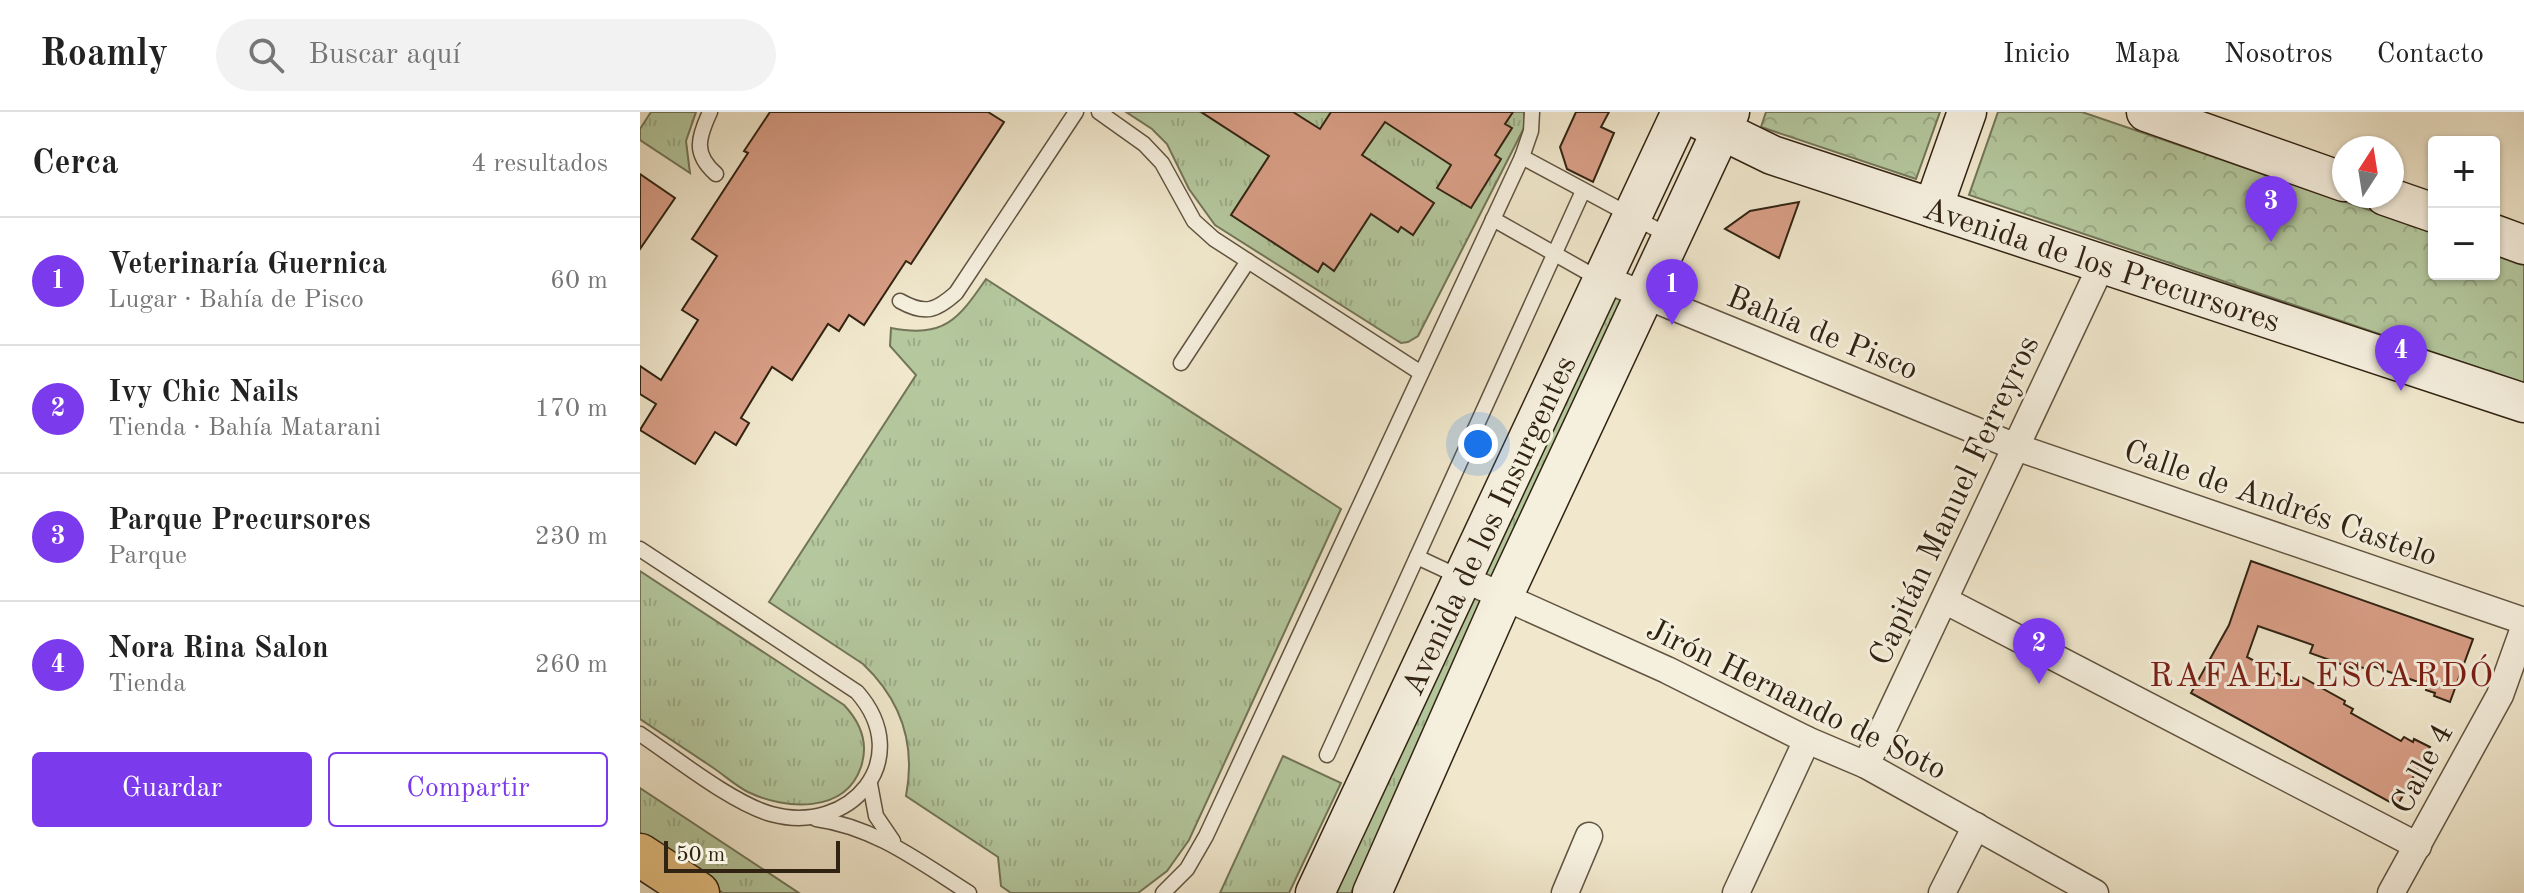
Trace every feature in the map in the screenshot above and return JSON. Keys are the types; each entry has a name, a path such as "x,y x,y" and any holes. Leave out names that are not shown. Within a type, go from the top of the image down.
{"main road":[{"name":"Avenida de los Precursores","path":"1683,112 1726,122 1772,155 2524,403"},
{"name":"Avenida de los Insurgentes","path":"1315,893 1683,112"},
{"path":"1933,208 1967,112"},
{"path":"2146,112 2332,178"},
{"name":"Avenida de los Insurgentes","path":"1372,893 1503,597 1726,122"},
{"path":"2404,203 2428,211"},
{"path":"2500,236 2524,245"}],"street":[{"name":"Capitán Manuel Ferreyros","path":"1866,765 2102,264"},
{"name":"Bahía de Pisco","path":"1604,280 2016,447"},
{"name":"Calle de Andrés Castelo","path":"2016,447 2524,621"},
{"name":"Jirón Hernando de Soto","path":"1462,578 1667,670 1807,740 1866,765 2095,893"},
{"path":"1944,600 2418,846"},
{"name":"Calle 4","path":"2391,893 2518,665 2524,628"},
{"path":"1736,893 1807,740"},
{"path":"1942,893 1976,826"},
{"path":"1565,893 1589,836"}],"lane":[{"path":"710,112 700,133 700,153 705,165 716,174"},
{"path":"900,301 913,308 927,310 942,306 956,293 1076,112"},
{"path":"1099,112 1144,144 1162,163 1194,221 1214,239 1421,373"},
{"path":"1163,893 1187,869 1206,836 1522,157 1531,131 1532,112"},
{"path":"1522,157 1672,237"},
{"path":"1327,755 1583,191"},
{"path":"1493,219 1604,280"},
{"path":"1181,363 1248,261"},
{"path":"640,549 857,692 874,715 881,742 877,769 870,784 864,793 838,810 807,817"},
{"path":"1417,557 1462,578"},
{"path":"640,734 744,803 775,815 807,817 858,827 969,893"},
{"path":"870,784 876,816 885,833 901,850"}],"green space":[{"path":"651,112 696,112 686,141 690,173 640,140 640,129"},
{"path":"1126,112 1524,112 1525,126 1418,336 1401,343 1215,225 1189,189 1167,144 1152,129"},
{"path":"1766,112 1940,112 1916,179 1761,127"},
{"path":"1998,112 2082,112 2332,197 2332,208 2364,208 2428,230 2428,280 2500,280 2500,254 2524,262 2524,383 1969,195"},
{"path":"986,279 1341,509 1189,840 1167,871 1138,893 1011,893 1001,886 998,857 906,796 909,777 907,741 896,708 876,678 863,664 769,602 916,375 890,346 891,328 924,330 948,323 967,305"},
{"path":"1610,294 1622,298 1392,816 1351,893 1327,893"},
{"path":"640,571 844,705 859,726 864,750 861,767 842,793 812,804 763,798 739,787 640,719"},
{"path":"1283,756 1341,783 1289,893 1220,893"},
{"path":"640,788 799,893 723,893 640,838"}],"building":[{"path":"770,112 988,112 1004,122 911,264 906,261 864,325 849,315 839,331 828,324 792,380 772,367 741,418 749,423 736,445 715,432 695,464 640,430 656,404 640,394 640,366 661,380 698,320 682,310 717,256 692,239 748,153 744,151"},
{"path":"1201,112 1293,112 1320,129 1331,112 1513,112 1505,124 1512,128 1495,155 1501,159 1471,208 1437,188 1451,165 1385,122 1362,155 1434,203 1413,235 1401,227 1398,232 1371,214 1334,271 1323,263 1318,272 1231,215 1269,156"},
{"path":"1576,112 1609,112 1601,127 1614,133 1593,182 1567,169 1560,147"},
{"path":"640,174 675,198 640,249"},
{"path":"1799,202 1779,258 1725,229 1750,211"},
{"path":"2251,561 2473,639 2450,702 2434,696 2435,693 2426,690 2427,685 2372,666 2371,671 2361,667 2360,671 2310,653 2313,645 2258,626 2247,657 2295,683 2300,676 2345,701 2344,704 2353,709 2351,713 2401,741 2404,737 2413,742 2414,739 2430,747 2397,806 2191,693 2229,625"}],"place":[{"name":"Parque Precursores","path":"2271,242"},
{"name":"Veterinaría Guernica","path":"1672,325"},
{"name":"Nora Rina Salon","path":"2401,391"},
{"name":"Ivy Chic Nails","path":"2039,684"}],"district":[{"name":"RAFAEL ESCARDÓ","path":"2322,674"}]}
